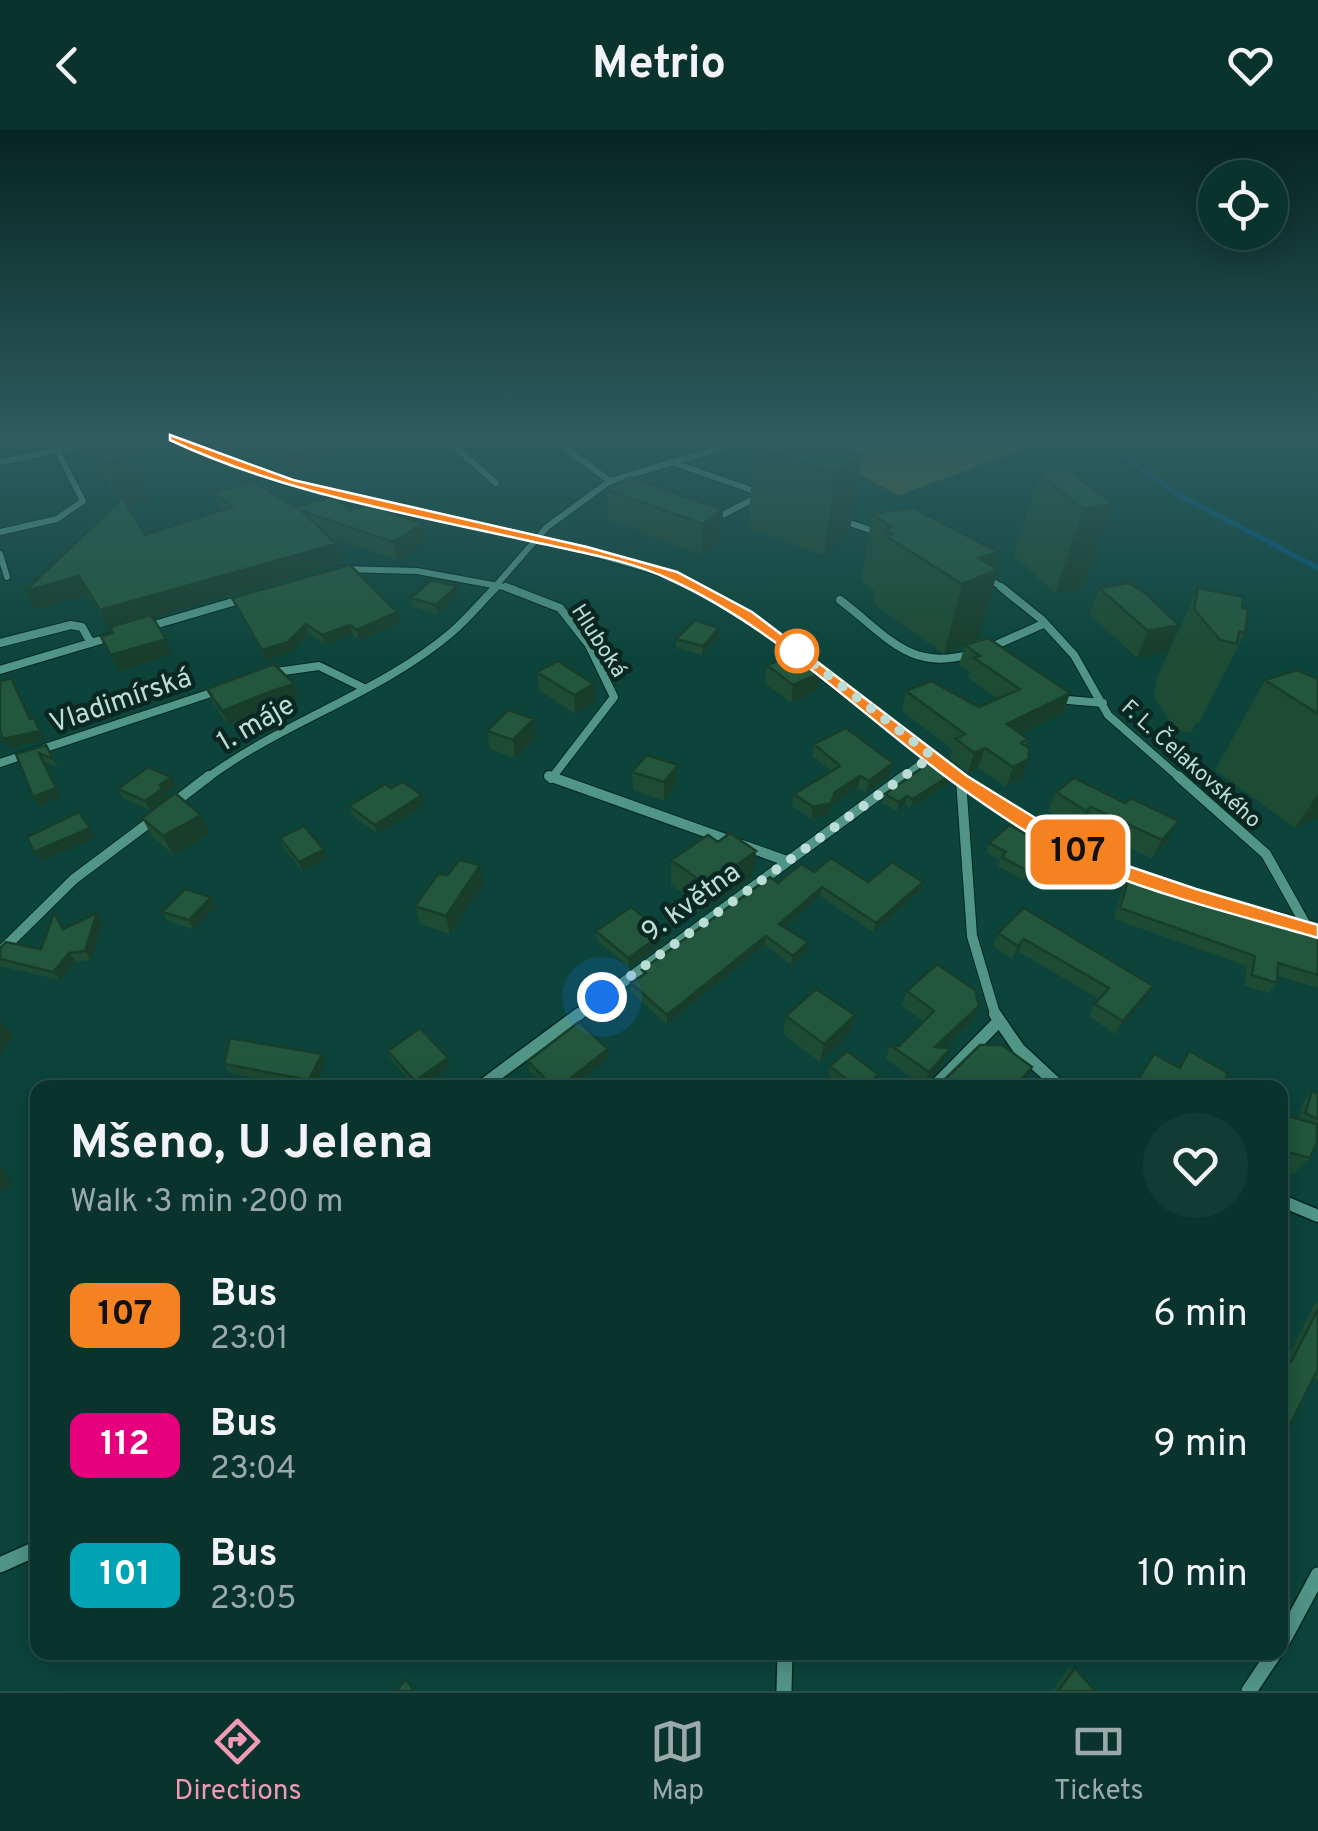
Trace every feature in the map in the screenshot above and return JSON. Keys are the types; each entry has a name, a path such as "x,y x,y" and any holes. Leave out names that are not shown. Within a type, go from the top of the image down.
{"street":[{"path":"0,532 49,521 71,511"},
{"path":"411,511 658,570 722,598 961,780 1051,837 1106,866 1312,928"},
{"name":"1. máje","path":"0,952 74,879 242,752 364,688 451,633 547,527 569,511"},
{"path":"698,516 715,522 734,511"},
{"path":"833,518 886,536"},
{"path":"0,554 8,576"},
{"name":"Hluboká","path":"332,570 372,565 494,586 553,603 567,613 612,688 610,706 548,778 787,860"},
{"name":"F. L. Čelakovského","path":"974,571 1076,652 1108,715 1266,854 1312,928"},
{"path":"0,670 259,594"},
{"path":"840,600 920,660 943,662 986,649 1043,624"},
{"path":"0,643 71,625 82,627 91,643"},
{"path":"986,649 1002,660"},
{"path":"254,678 312,662 332,666 364,688"},
{"name":"Vladimírská","path":"0,764 236,684"},
{"path":"1048,693 1062,703 1104,703"},
{"name":"9. května","path":"489,1080 932,756"},
{"path":"961,780 973,935 982,984 998,1022 1030,1061 1053,1080"},
{"path":"940,1080 998,1022"},
{"path":"1288,1203 1318,1216"},
{"path":"0,1566 30,1552"},
{"path":"1288,1634 1318,1575"},
{"path":"784,1691 785,1660"},
{"path":"1250,1691 1271,1660"}],"building":[{"path":"109,511 131,511 145,535 220,511 387,511 422,524 393,542 302,511 336,544 100,610 79,576 25,591"},
{"path":"666,511 722,511 703,524"},
{"path":"918,511 998,552 979,558 998,570 962,584 886,536 893,534 886,529 892,527 872,514"},
{"path":"350,565 397,612 357,630 350,625 322,635 306,624 288,642 262,650 232,598"},
{"path":"431,580 457,586 436,605 411,598"},
{"path":"1129,583 1179,625 1148,631 1099,588"},
{"path":"1198,588 1243,597 1242,608 1248,610 1245,633 1239,632 1237,644 1220,640 1194,609"},
{"path":"151,615 166,639 111,655 101,637 113,633 110,627"},
{"path":"695,620 719,628 703,646 676,639"},
{"path":"988,638 1070,693 1007,724 1028,739 1021,743 1029,748 1029,759 1013,767 985,748 974,753 956,739 965,734 906,691 931,681 979,707 1020,689 974,658 980,656 965,645"},
{"path":"796,654 821,673 793,685 767,665"},
{"path":"558,661 594,684 574,695 537,672"},
{"path":"274,664 294,684 222,711 207,689"},
{"path":"1297,670 1318,679 1318,714 1265,680"},
{"path":"11,678 30,719 34,718 40,731 3,739 0,681"},
{"path":"508,710 534,719 513,740 487,731"},
{"path":"846,728 893,763 869,781 860,776 835,792 831,803 813,807 794,794 840,766 814,744"},
{"path":"46,745 53,759 39,753 56,788 33,797 16,754"},
{"path":"647,755 678,765 664,782 632,772"},
{"path":"933,760 952,774 913,799 907,796 899,802 885,794"},
{"path":"148,767 171,777 160,785 163,788 145,801 118,789"},
{"path":"1074,778 1125,803 1131,798 1179,821 1162,840 1091,807 1086,811 1056,792"},
{"path":"403,782 422,795 375,825 349,806 385,784 391,788"},
{"path":"175,793 201,815 163,836 142,818"},
{"path":"79,812 90,828 34,852 27,837"},
{"path":"1009,825 1051,848 1028,871 1002,857 1006,852 989,843"},
{"path":"304,826 324,850 299,862 280,838"},
{"path":"730,833 756,851 708,886 671,860 708,835 718,842"},
{"path":"831,858 868,882 892,862 923,882 876,923 822,887 779,924 808,942 793,956 766,936 667,1015 631,983 646,973 642,970 770,877 778,883 801,864 814,872"},
{"path":"459,860 480,865 446,916 415,906 438,874 448,875"},
{"path":"1129,877 1265,922 1267,917 1318,932 1318,975 1278,963 1277,983 1252,975 1255,956 1120,908"},
{"path":"185,889 211,897 189,920 162,912"},
{"path":"631,907 664,933 628,958 596,931"},
{"path":"1024,908 1153,986 1123,1021 1095,1004 1109,988 1024,939 1018,946 998,933"},
{"path":"54,913 63,929 97,913 85,951 69,953 53,972 0,959 0,948 6,942 41,949"},
{"path":"937,964 975,990 979,1006 935,1047 951,1048 929,1072 890,1045 899,1046 934,1011 907,991"},
{"path":"816,989 855,1015 824,1044 786,1016"},
{"path":"579,1022 608,1049 568,1080 546,1080 528,1061"},
{"path":"420,1028 448,1058 414,1080 388,1051"},
{"path":"230,1038 322,1054 309,1080 224,1064"},
{"path":"980,1045 1002,1045 1032,1067 1021,1080 945,1079"},
{"path":"847,1051 878,1074 872,1080 847,1080 830,1066"},
{"path":"1189,1051 1228,1073 1225,1080 1139,1078 1154,1054 1180,1068"},
{"path":"1312,1091 1318,1094 1318,1119 1305,1113"},
{"path":"1288,1116 1317,1124 1317,1142 1310,1158 1288,1152"},
{"path":"1318,1309 1318,1369 1288,1429 1288,1360 1291,1362"},
{"path":"1075,1668 1095,1691 1058,1691"},
{"path":"406,1679 414,1691 396,1691"}],"waterway":[{"path":"1210,511 1318,568"}],"bus line":[{"name":"107","path":"412,511 673,575 748,615 961,780 1064,844 1106,866 1318,930"}],"route":[{"path":"602,997 932,756 797,651"}]}
